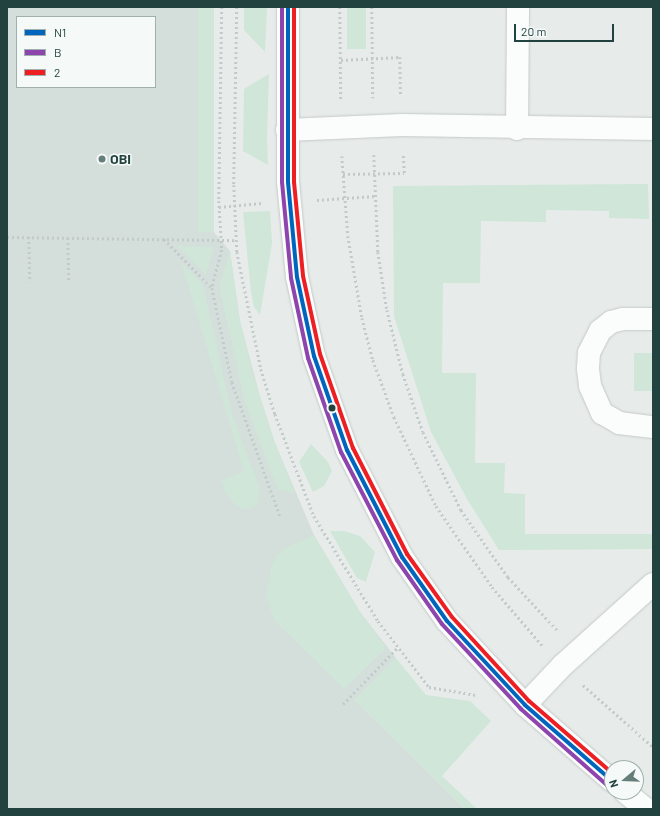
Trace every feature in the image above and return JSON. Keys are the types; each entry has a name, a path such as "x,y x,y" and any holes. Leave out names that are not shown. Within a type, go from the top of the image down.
{"street":[{"path":"288,7 287,130 291,226 298,283 314,356 347,450 388,532 415,578 467,645 525,706 604,774"},
{"path":"517,129 518,7"},
{"path":"287,130 374,127 653,129"},
{"path":"653,319 623,318 611,322 600,330 589,353 588,369 590,386 602,413 618,423 653,427"},
{"path":"525,706 570,659 653,584"},
{"path":"635,800 646,809"}],"path":[{"path":"222,7 219,201 222,250 212,288 232,382 280,516"},
{"path":"237,7 234,185 236,240 242,286 261,369 305,496 358,592 428,687 476,695 482,700"},
{"path":"340,7 343,182 355,277 373,360 394,417 432,499 452,530 522,624 570,659"},
{"path":"372,7 378,252 392,335 423,432 461,510 508,577 570,659 653,747"},
{"path":"7,237 236,240"},
{"path":"29,237 30,282"},
{"path":"68,238 69,282"},
{"path":"164,239 212,288"},
{"path":"343,704 398,646"}],"shaded area":[{"path":"7,7 214,7 212,230 230,251 240,321 261,400 275,443 314,535 360,612 396,658 355,700 465,809 7,809"}],"green space":[{"path":"198,7 214,7 214,232 198,232"},
{"path":"247,7 267,7 265,52 244,30 244,9"},
{"path":"347,7 366,7 366,49 347,49"},
{"path":"269,74 267,137 268,165 243,151 244,89"},
{"path":"648,184 649,219 609,218 609,211 546,210 546,222 481,221 480,283 443,283 442,373 476,373 475,463 505,463 504,493 525,494 525,534 653,534 653,549 499,550 467,499 431,432 394,316 393,186"},
{"path":"270,211 272,243 260,315 254,307 251,292 243,212"},
{"path":"177,246 214,247 206,275"},
{"path":"230,251 240,321 252,371 275,443 295,493 278,490 245,403 219,286"},
{"path":"181,262 203,284 232,414 260,488 258,504 249,509 243,509 234,504 225,492 221,480 244,472"},
{"path":"634,353 653,353 653,391 634,391"},
{"path":"311,444 328,462 332,471 324,486 313,492 299,462"},
{"path":"330,531 344,531 360,536 375,552 366,582 357,578"},
{"path":"314,535 360,612 386,648 344,689 274,620 266,595 271,567 277,555 285,548"},
{"path":"396,658 426,695 470,701 491,721 442,776 477,809 465,809 355,700"}],"transit line":[{"name":"B","path":"282,7 282,182 291,278 308,358 341,452 397,560 442,624 521,709 604,782"},
{"name":"N1","path":"288,7 288,182 297,277 314,356 347,450 402,557 447,621 525,705 604,774"},
{"name":"2","path":"294,7 294,182 303,276 320,354 353,448 407,554 452,617 529,701 604,766"}],"place":[{"name":"OBI","path":"102,159"}]}
